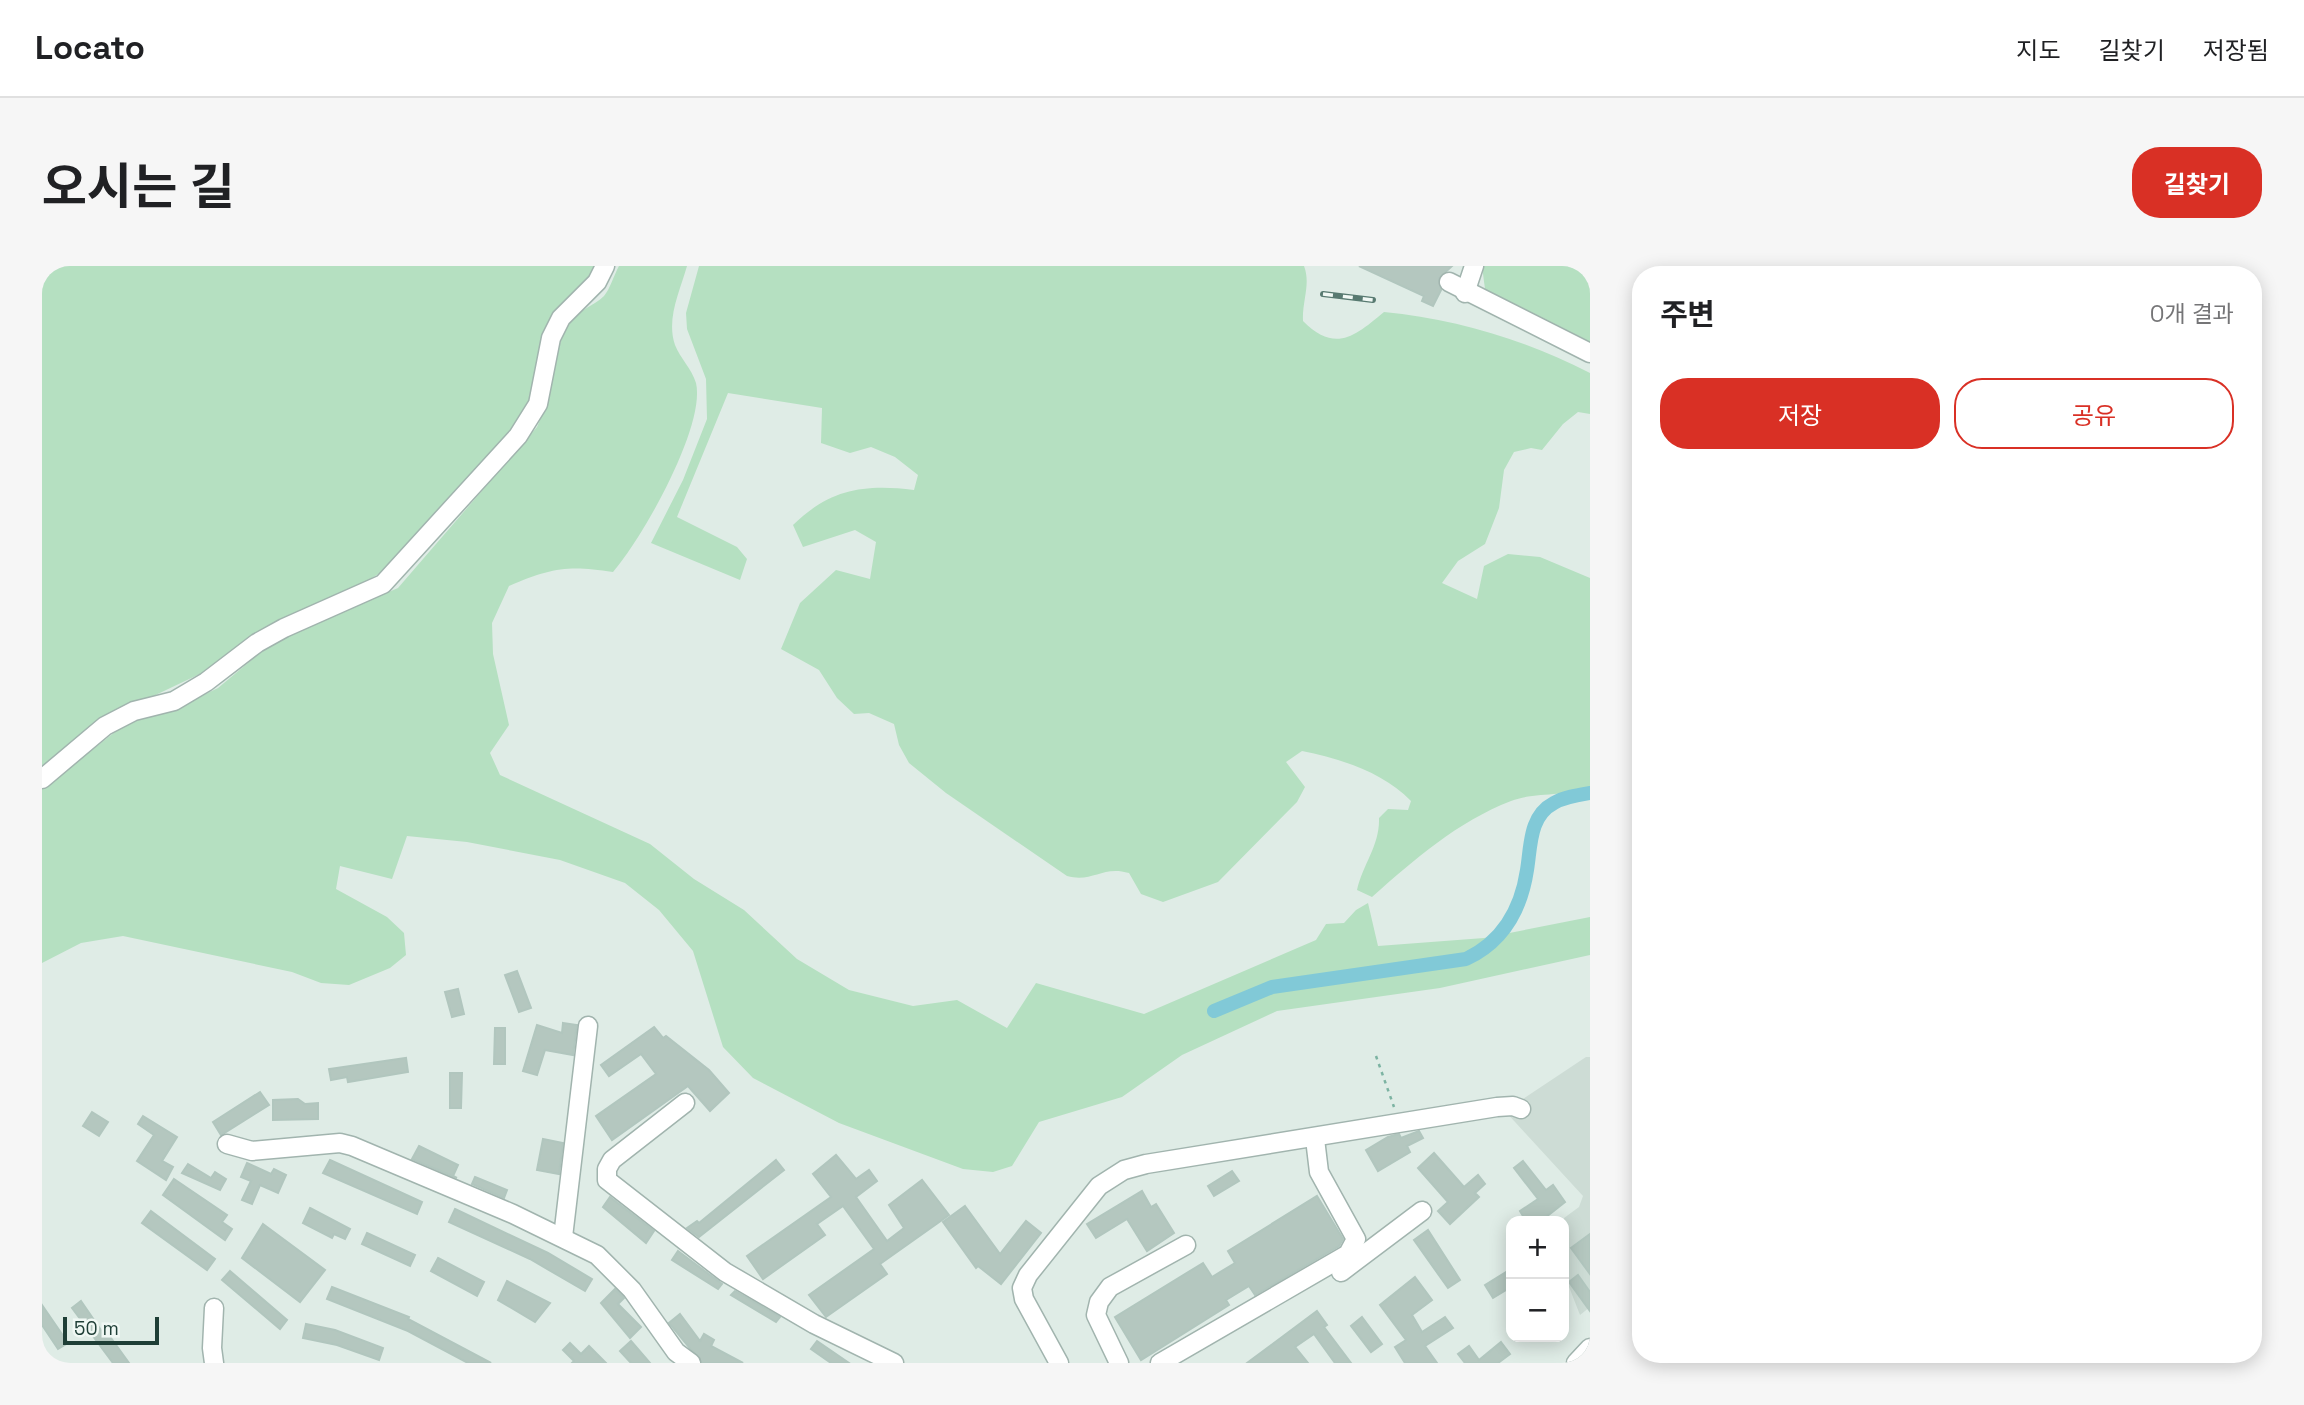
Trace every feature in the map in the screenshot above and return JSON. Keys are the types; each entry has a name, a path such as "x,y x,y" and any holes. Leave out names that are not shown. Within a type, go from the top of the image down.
{"street":[{"path":"42,779 105,726 134,711 174,701 206,682 257,643 284,628 383,584 518,436 538,404 551,338 561,318 597,282 605,266"},
{"path":"1465,293 1474,266"},
{"path":"1449,282 1465,293 1590,353"},
{"path":"563,1237 588,1026"},
{"path":"685,1103 612,1160 607,1169 607,1180 725,1272 814,1324 894,1363"},
{"path":"1059,1363 1024,1298 1022,1288 1028,1275 1108,1179 1146,1164 1315,1139 1497,1107 1513,1106 1521,1110"},
{"path":"1160,1363 1349,1254 1356,1239 1319,1172 1315,1139"},
{"path":"227,1144 252,1151 340,1143 352,1146 563,1237 612,1268 676,1352 691,1363"},
{"path":"1183,1363 1346,1269 1422,1211"},
{"path":"1119,1363 1096,1315 1099,1302 1110,1287 1186,1245"},
{"path":"214,1308 214,1363"},
{"path":"1576,1363 1590,1348"}],"path":[{"path":"1376,1056 1400,1124"}],"shaded area":[{"path":"1586,1057 1590,1057 1590,1307 1580,1315 1569,1287 1569,1216 1567,1216 1579,1207 1583,1196 1505,1111"}],"green space":[{"path":"42,266 596,266 535,389 526,415 391,566 356,588 257,634 204,672 105,719 42,770"},
{"path":"619,266 687,266 672,325 675,345 696,383 696,402 691,426 682,453 655,509 613,572 560,570 537,575 509,586 492,623 493,654 509,725 490,753 500,775 650,844 694,879 744,910 797,959 849,990 913,1006 957,1000 1007,1028 1036,983 1144,1014 1316,940 1326,924 1344,923 1356,910 1368,903 1378,946 1484,938 1590,917 1590,955 1440,988 1277,1011 1182,1055 1122,1097 1039,1122 1012,1166 993,1172 963,1169 839,1123 753,1078 723,1047 693,951 659,910 625,883 560,860 467,842 407,836 392,879 340,866 336,889 387,917 404,933 406,955 390,968 349,985 321,983 292,972 123,936 81,943 42,963 42,789 129,721 185,704 218,688 260,653 289,635 398,588 537,427 563,335 578,314 604,296"},
{"path":"699,266 1304,266 1307,279 1303,321 1325,337 1335,339 1354,334 1384,312 1411,315 1516,341 1590,373 1590,414 1578,412 1563,424 1542,450 1531,448 1514,452 1504,470 1499,508 1485,544 1458,561 1442,583 1477,599 1484,566 1508,554 1540,557 1590,578 1590,786 1571,792 1521,798 1491,810 1437,843 1372,897 1357,890 1377,837 1379,818 1388,809 1408,810 1411,801 1388,782 1361,768 1302,751 1286,762 1305,787 1297,802 1218,882 1163,902 1141,894 1129,873 1112,871 1076,878 1067,876 946,793 909,763 899,745 894,724 869,713 854,714 837,698 819,670 781,649 800,603 836,570 870,579 876,542 855,530 803,547 793,525 820,504 849,492 879,488 914,490 918,475 895,457 871,447 850,453 821,443 822,408 728,393 677,517 737,547 747,559 740,580 651,543 683,480 707,419 706,379 687,329 686,313"},
{"path":"1482,266 1590,266 1590,349 1502,306 1485,289"}],"building":[{"path":"1359,266 1452,266 1439,278 1441,290 1433,306 1422,301 1424,296"},
{"path":"517,971 531,1008 519,1012 505,975"},
{"path":"458,989 464,1014 452,1017 445,992"},
{"path":"563,1023 577,1025 573,1055 545,1050 537,1075 523,1071 537,1025 562,1033"},
{"path":"654,1027 663,1038 666,1036 709,1070 729,1093 710,1111 688,1086 612,1140 596,1116 656,1074 641,1054 609,1076 601,1065"},
{"path":"495,1028 505,1028 505,1064 494,1064"},
{"path":"406,1058 408,1072 348,1082 347,1077 331,1080 329,1069"},
{"path":"450,1073 462,1073 461,1108 450,1108"},
{"path":"260,1092 269,1105 221,1135 213,1122"},
{"path":"298,1099 305,1104 318,1103 318,1119 273,1120 273,1100"},
{"path":"92,1112 108,1122 99,1136 83,1126"},
{"path":"143,1116 177,1137 162,1161 173,1167 166,1180 137,1161 154,1135 138,1124"},
{"path":"1419,1131 1423,1138 1407,1146 1410,1152 1378,1171 1366,1150 1388,1137 1399,1134 1401,1138"},
{"path":"543,1139 563,1143 559,1174 537,1170"},
{"path":"419,1146 458,1165 453,1176 457,1178 412,1159"},
{"path":"1434,1153 1464,1187 1478,1175 1485,1184 1475,1193 1479,1197 1450,1224 1438,1211 1448,1202 1418,1168"},
{"path":"836,1155 856,1179 869,1170 877,1181 856,1197 887,1241 904,1228 889,1205 922,1180 949,1215 880,1264 887,1274 826,1317 809,1295 874,1249 843,1206 817,1224 825,1235 763,1279 747,1256 831,1197 813,1174"},
{"path":"330,1160 422,1202 417,1214 323,1173"},
{"path":"776,1160 784,1170 699,1237 687,1228 697,1221 699,1223"},
{"path":"1523,1161 1546,1190 1553,1185 1565,1202 1547,1216 1523,1216 1520,1211 1538,1199 1514,1168"},
{"path":"247,1163 271,1174 274,1169 286,1175 278,1193 260,1185 252,1204 242,1200 251,1181 241,1177"},
{"path":"188,1164 211,1178 215,1172 226,1179 220,1190 182,1173"},
{"path":"1232,1171 1239,1181 1214,1196 1208,1186"},
{"path":"475,1177 507,1190 504,1198 472,1184"},
{"path":"174,1179 227,1215 222,1222 232,1229 225,1240 163,1195"},
{"path":"1142,1191 1151,1207 1156,1204 1174,1233 1147,1251 1127,1219 1096,1238 1087,1224"},
{"path":"1317,1196 1343,1239 1339,1246 1255,1295 1249,1286 1226,1300 1229,1305 1141,1360 1115,1317 1203,1263 1212,1277 1235,1263 1228,1251"},
{"path":"610,1197 654,1231 646,1243 603,1207"},
{"path":"965,1206 1000,1254 1026,1221 1041,1233 1001,1284 978,1266 976,1268 943,1222"},
{"path":"310,1208 350,1229 345,1239 334,1234 332,1238 303,1223"},
{"path":"455,1209 548,1253 592,1279 585,1291 530,1259 449,1222"},
{"path":"151,1211 215,1259 207,1270 142,1223"},
{"path":"263,1224 325,1270 300,1302 242,1258"},
{"path":"1428,1230 1460,1280 1448,1288 1414,1240"},
{"path":"367,1233 415,1255 410,1266 362,1244"},
{"path":"1590,1234 1590,1274 1571,1248"},
{"path":"678,1251 722,1284 718,1289 672,1260"},
{"path":"438,1258 484,1282 477,1296 431,1271"},
{"path":"230,1271 287,1320 280,1329 222,1280"},
{"path":"1506,1272 1506,1290 1493,1298 1485,1285"},
{"path":"1578,1275 1590,1292 1590,1311 1569,1282"},
{"path":"1415,1277 1432,1300 1412,1315 1422,1332 1445,1317 1453,1328 1425,1346 1437,1363 1405,1363 1395,1347 1406,1340 1380,1305"},
{"path":"507,1281 550,1303 535,1322 498,1300"},
{"path":"332,1287 409,1317 408,1319 491,1363 468,1363 408,1331 327,1299"},
{"path":"615,1289 624,1298 618,1304 641,1327 630,1338 601,1303"},
{"path":"735,1291 780,1317 776,1322 731,1295"},
{"path":"81,1301 103,1333 106,1331 129,1363 113,1363 72,1308"},
{"path":"42,1305 68,1343 58,1349 42,1325"},
{"path":"1317,1311 1327,1325 1324,1327 1351,1363 1335,1363 1314,1334 1295,1347 1308,1363 1247,1363"},
{"path":"680,1314 700,1341 704,1334 714,1340 711,1346 743,1363 702,1363 669,1323"},
{"path":"1362,1317 1382,1344 1371,1352 1351,1326"},
{"path":"306,1324 335,1330 383,1348 379,1360 337,1345 303,1338"},
{"path":"631,1341 650,1363 631,1363 620,1351"},
{"path":"817,1341 849,1363 831,1363 811,1349"},
{"path":"1501,1342 1510,1354 1498,1363 1465,1363 1458,1354 1469,1346 1479,1360"},
{"path":"570,1343 581,1354 589,1346 606,1363 572,1363 574,1361 563,1350"}],"waterway":[{"path":"1214,1011 1272,987 1466,959 1479,952 1500,934 1515,911 1524,885 1533,832 1540,816 1558,801 1590,793"}],"railway":[{"path":"1323,294 1373,300"}]}
